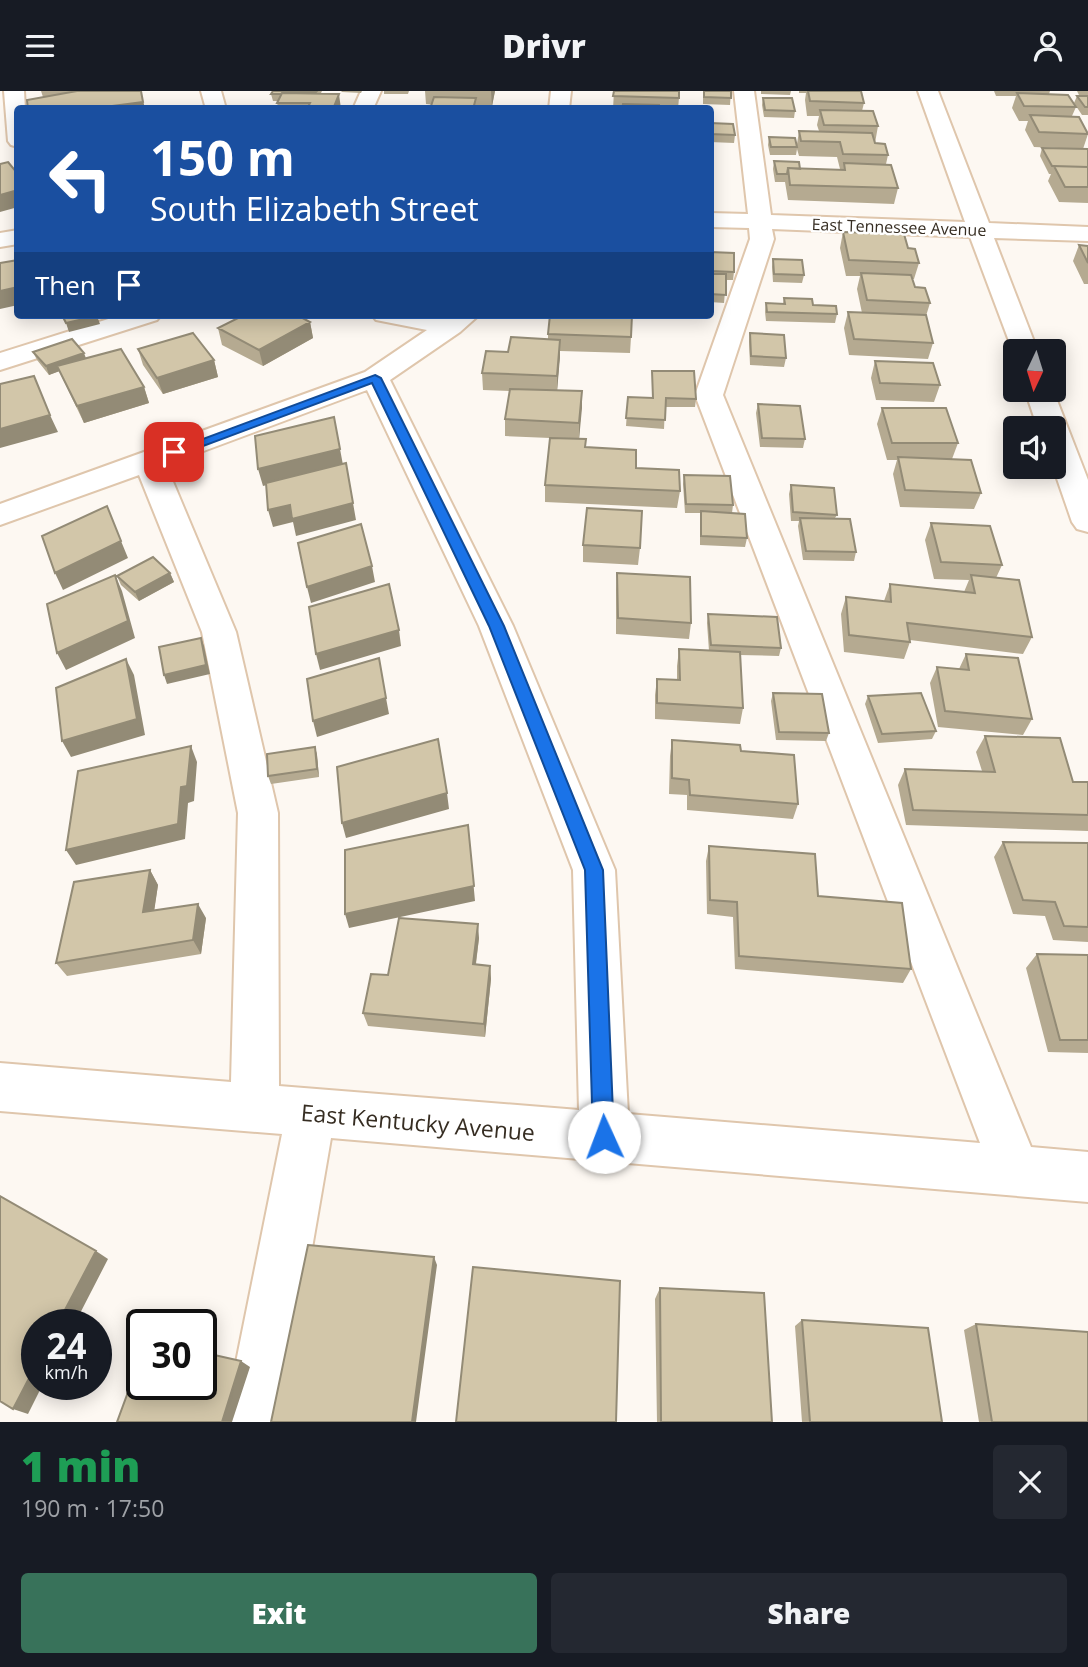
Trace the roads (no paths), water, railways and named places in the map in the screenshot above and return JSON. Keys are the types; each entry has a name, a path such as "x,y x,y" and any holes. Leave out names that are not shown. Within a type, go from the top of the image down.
{"street":[{"path":"744,91 762,239 709,395 1016,1172"},
{"path":"928,91 1020,339"},
{"name":"East Tennessee Avenue","path":"714,220 1088,234"},
{"path":"0,362 135,319"},
{"path":"0,515 375,378 459,320"},
{"path":"375,378 496,626 594,870 604,1137"},
{"path":"149,461 219,632 258,813 254,1108"},
{"path":"1066,464 1088,522"},
{"name":"East Kentucky Avenue","path":"0,1087 1088,1177"},
{"path":"253,1422 311,1113"}]}
